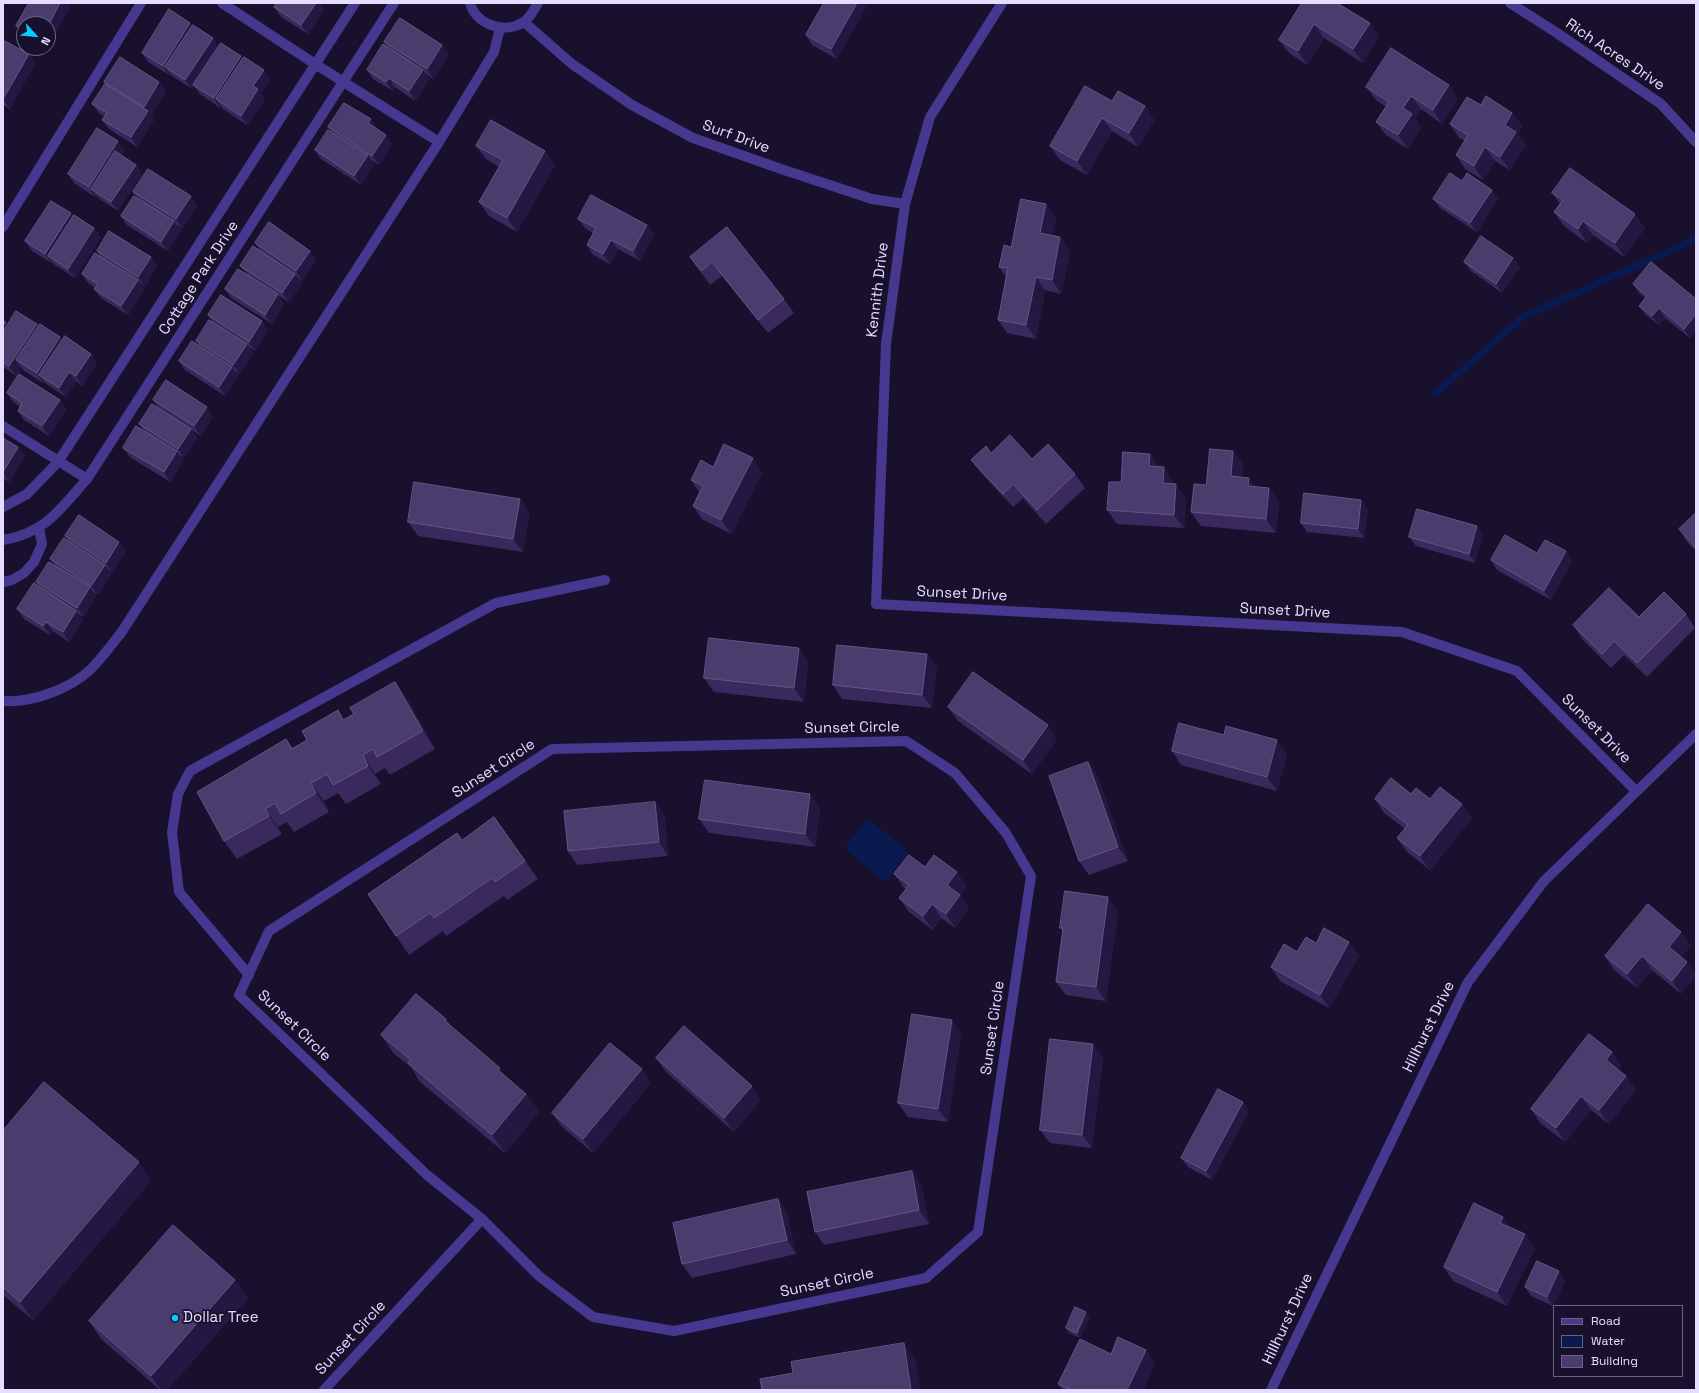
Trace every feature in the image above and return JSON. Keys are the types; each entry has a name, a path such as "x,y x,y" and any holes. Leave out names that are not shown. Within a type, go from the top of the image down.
{"street":[{"path":"3,227 141,3"},
{"path":"222,3 315,64 439,142"},
{"name":"Cottage Park Drive","path":"3,507 27,494 58,462 355,3"},
{"name":"Cottage Park Drive","path":"3,540 39,528 55,516 86,479 394,3"},
{"path":"470,3 478,17 488,24 500,28 513,27 524,22 533,14 538,3"},
{"name":"Kennith Drive","path":"876,604 886,344 905,204 930,117 1002,3"},
{"name":"Rich Acres Drive","path":"1510,3 1661,104 1696,142"},
{"name":"Surf Drive","path":"524,22 572,64 632,105 693,138 872,199 905,204"},
{"path":"3,701 32,699 61,689 90,669 121,633 439,142 494,52 500,28"},
{"path":"3,426 86,479"},
{"path":"3,582 12,580 24,573 34,562 42,544 39,528"},
{"path":"249,975 179,892 172,832 178,794 190,770 496,602 605,580"},
{"name":"Sunset Drive","path":"876,604 1402,632 1517,671 1636,791"},
{"name":"Hillhurst Drive","path":"1271,1390 1468,982 1544,881 1696,734"},
{"name":"Sunset Circle","path":"906,741 955,773 1006,833 1030,876 978,1232 926,1278 674,1331 593,1317 539,1276 482,1219 426,1175 239,995 269,931 552,749 906,741"},
{"name":"Sunset Circle","path":"324,1390 482,1219"}],"water":[{"path":"869,819 909,853 885,882 844,848"}],"building":[{"path":"29,3 60,3 53,16 22,16"},
{"path":"277,3 316,3 301,25 274,7"},
{"path":"824,3 857,3 831,49 806,35"},
{"path":"1302,3 1337,3 1370,23 1353,49 1314,24 1298,51 1279,40"},
{"path":"169,9 190,23 163,66 142,53"},
{"path":"400,18 442,45 427,69 384,42"},
{"path":"193,25 213,38 185,80 165,67"},
{"path":"5,41 16,47 16,56 28,56 3,99 3,44"},
{"path":"221,43 241,56 214,98 193,85"},
{"path":"383,44 423,70 409,91 389,78 386,82 367,70"},
{"path":"1391,48 1449,85 1433,110 1411,96 1403,108 1412,114 1398,135 1376,122 1389,102 1366,87"},
{"path":"120,57 159,82 144,107 104,82"},
{"path":"244,57 264,70 253,86 258,89 241,116 216,99"},
{"path":"105,84 148,111 131,137 102,120 107,113 92,104"},
{"path":"1085,86 1112,101 1118,91 1145,106 1129,133 1102,118 1077,161 1050,146"},
{"path":"1486,96 1512,113 1505,125 1516,132 1500,157 1485,147 1474,166 1456,155 1468,135 1450,124 1467,97 1481,105"},
{"path":"344,103 371,119 368,123 386,135 372,156 328,127"},
{"path":"491,120 545,151 507,218 479,202 503,160 476,146"},
{"path":"97,128 118,141 89,187 68,174"},
{"path":"328,130 368,155 354,176 315,150"},
{"path":"115,151 136,165 111,202 91,189"},
{"path":"1570,168 1635,214 1615,243 1583,221 1578,229 1554,212 1563,200 1552,193"},
{"path":"148,169 191,196 176,219 133,192"},
{"path":"1450,173 1462,181 1467,173 1492,190 1470,223 1433,199"},
{"path":"591,195 647,225 633,251 611,240 603,254 587,245 596,228 578,219"},
{"path":"134,196 174,221 161,242 121,216"},
{"path":"1021,199 1046,204 1040,233 1060,237 1052,280 1036,277 1026,325 998,320 1008,268 999,267 1004,245 1011,247"},
{"path":"51,201 71,213 45,254 25,241"},
{"path":"74,215 94,228 68,269 48,256"},
{"path":"269,222 310,251 296,271 255,243"},
{"path":"727,227 784,299 758,320 712,262 701,271 690,257"},
{"path":"109,231 151,257 138,277 97,251"},
{"path":"1481,236 1513,258 1496,284 1464,262"},
{"path":"253,246 295,274 282,293 240,266"},
{"path":"95,253 138,280 121,306 94,289 98,284 82,274"},
{"path":"1651,262 1696,299 1696,314 1684,329 1659,308 1652,316 1639,306 1647,296 1633,284"},
{"path":"238,269 278,294 265,315 225,289"},
{"path":"221,295 262,321 249,342 208,315"},
{"path":"16,311 37,324 9,366 3,362 3,332"},
{"path":"209,320 247,344 233,365 196,341"},
{"path":"40,324 60,337 37,373 16,360"},
{"path":"65,336 91,354 76,376 69,372 59,388 39,375"},
{"path":"192,341 232,367 219,387 179,361"},
{"path":"19,374 60,400 42,426 18,411 22,403 7,393"},
{"path":"166,380 207,407 194,426 153,400"},
{"path":"152,404 191,429 178,449 139,424"},
{"path":"136,426 177,451 164,472 123,448"},
{"path":"1010,435 1032,459 1048,444 1075,474 1037,510 1013,484 1003,494 971,460 986,446 991,453"},
{"path":"3,438 18,447 3,472"},
{"path":"724,444 753,458 721,520 693,506 703,486 691,480 701,460 713,467"},
{"path":"1210,449 1233,451 1231,476 1249,478 1248,486 1269,488 1266,519 1191,512 1194,484 1206,485"},
{"path":"1123,452 1150,454 1149,466 1164,467 1163,483 1176,484 1174,515 1107,510 1109,482 1121,482"},
{"path":"414,482 520,499 513,539 408,522"},
{"path":"1304,493 1361,500 1358,529 1301,523"},
{"path":"1417,509 1477,526 1469,554 1409,537"},
{"path":"1696,513 1696,548 1679,529"},
{"path":"79,515 119,542 106,563 65,536"},
{"path":"1505,535 1537,553 1545,540 1566,551 1544,591 1491,560"},
{"path":"64,538 105,565 91,586 50,559"},
{"path":"49,562 90,587 77,608 36,582"},
{"path":"34,583 76,611 63,632 46,622 43,626 17,609"},
{"path":"1609,588 1639,617 1664,592 1686,614 1637,663 1614,641 1602,654 1573,625"},
{"path":"709,638 799,648 794,688 704,678"},
{"path":"837,645 927,654 922,695 833,685"},
{"path":"973,672 1048,725 1023,760 948,707"},
{"path":"395,682 423,731 377,757 373,749 363,755 368,766 333,785 327,774 311,783 316,793 281,814 275,803 265,809 269,816 224,841 197,792 286,739 292,749 307,740 302,731 338,710 343,720 354,714 350,708"},
{"path":"1179,723 1224,735 1226,726 1277,740 1267,777 1172,751"},
{"path":"1088,762 1118,847 1079,861 1049,776"},
{"path":"1391,778 1411,794 1416,788 1430,799 1440,787 1462,804 1420,856 1397,838 1408,825 1375,799"},
{"path":"705,780 810,794 805,834 699,819"},
{"path":"655,802 659,842 568,851 564,811"},
{"path":"494,817 525,861 495,882 492,878 434,918 430,913 396,936 368,894 457,833 462,840"},
{"path":"909,855 925,867 934,855 957,872 947,885 960,895 946,914 932,904 923,916 899,898 909,885 894,874"},
{"path":"1065,891 1108,897 1096,987 1056,982 1063,928 1060,928"},
{"path":"1648,904 1681,932 1669,947 1687,962 1672,981 1642,956 1627,974 1605,956"},
{"path":"1324,928 1349,942 1320,995 1271,967 1284,944 1297,952 1306,937 1316,943"},
{"path":"416,994 500,1068 498,1070 526,1094 492,1135 408,1063 411,1060 381,1035"},
{"path":"912,1014 952,1020 938,1109 898,1103"},
{"path":"684,1026 752,1086 724,1118 656,1058"},
{"path":"1589,1034 1612,1052 1606,1060 1626,1076 1599,1110 1581,1096 1556,1128 1531,1109"},
{"path":"1050,1039 1093,1044 1082,1135 1040,1130"},
{"path":"610,1043 642,1069 583,1139 552,1113"},
{"path":"44,1082 139,1162 20,1302 3,1287 3,1131"},
{"path":"1218,1089 1243,1102 1206,1171 1181,1158"},
{"path":"912,1171 919,1210 815,1232 807,1192"},
{"path":"778,1199 787,1240 682,1264 673,1223"},
{"path":"1474,1203 1503,1217 1500,1223 1525,1234 1497,1292 1444,1267"},
{"name":"Dollar Tree","path":"173,1225 235,1280 151,1376 89,1321"},
{"path":"1537,1261 1559,1271 1547,1297 1525,1287"},
{"path":"1075,1307 1086,1312 1077,1333 1066,1328"},
{"path":"1118,1337 1146,1350 1127,1390 1071,1390 1058,1384 1080,1339 1111,1354"},
{"path":"904,1343 911,1390 762,1390 760,1379 793,1373 791,1362"}],"waterway":[{"path":"1435,394 1523,317 1696,239"}],"place":[{"name":"Dollar Tree","path":"175,1318"}]}
